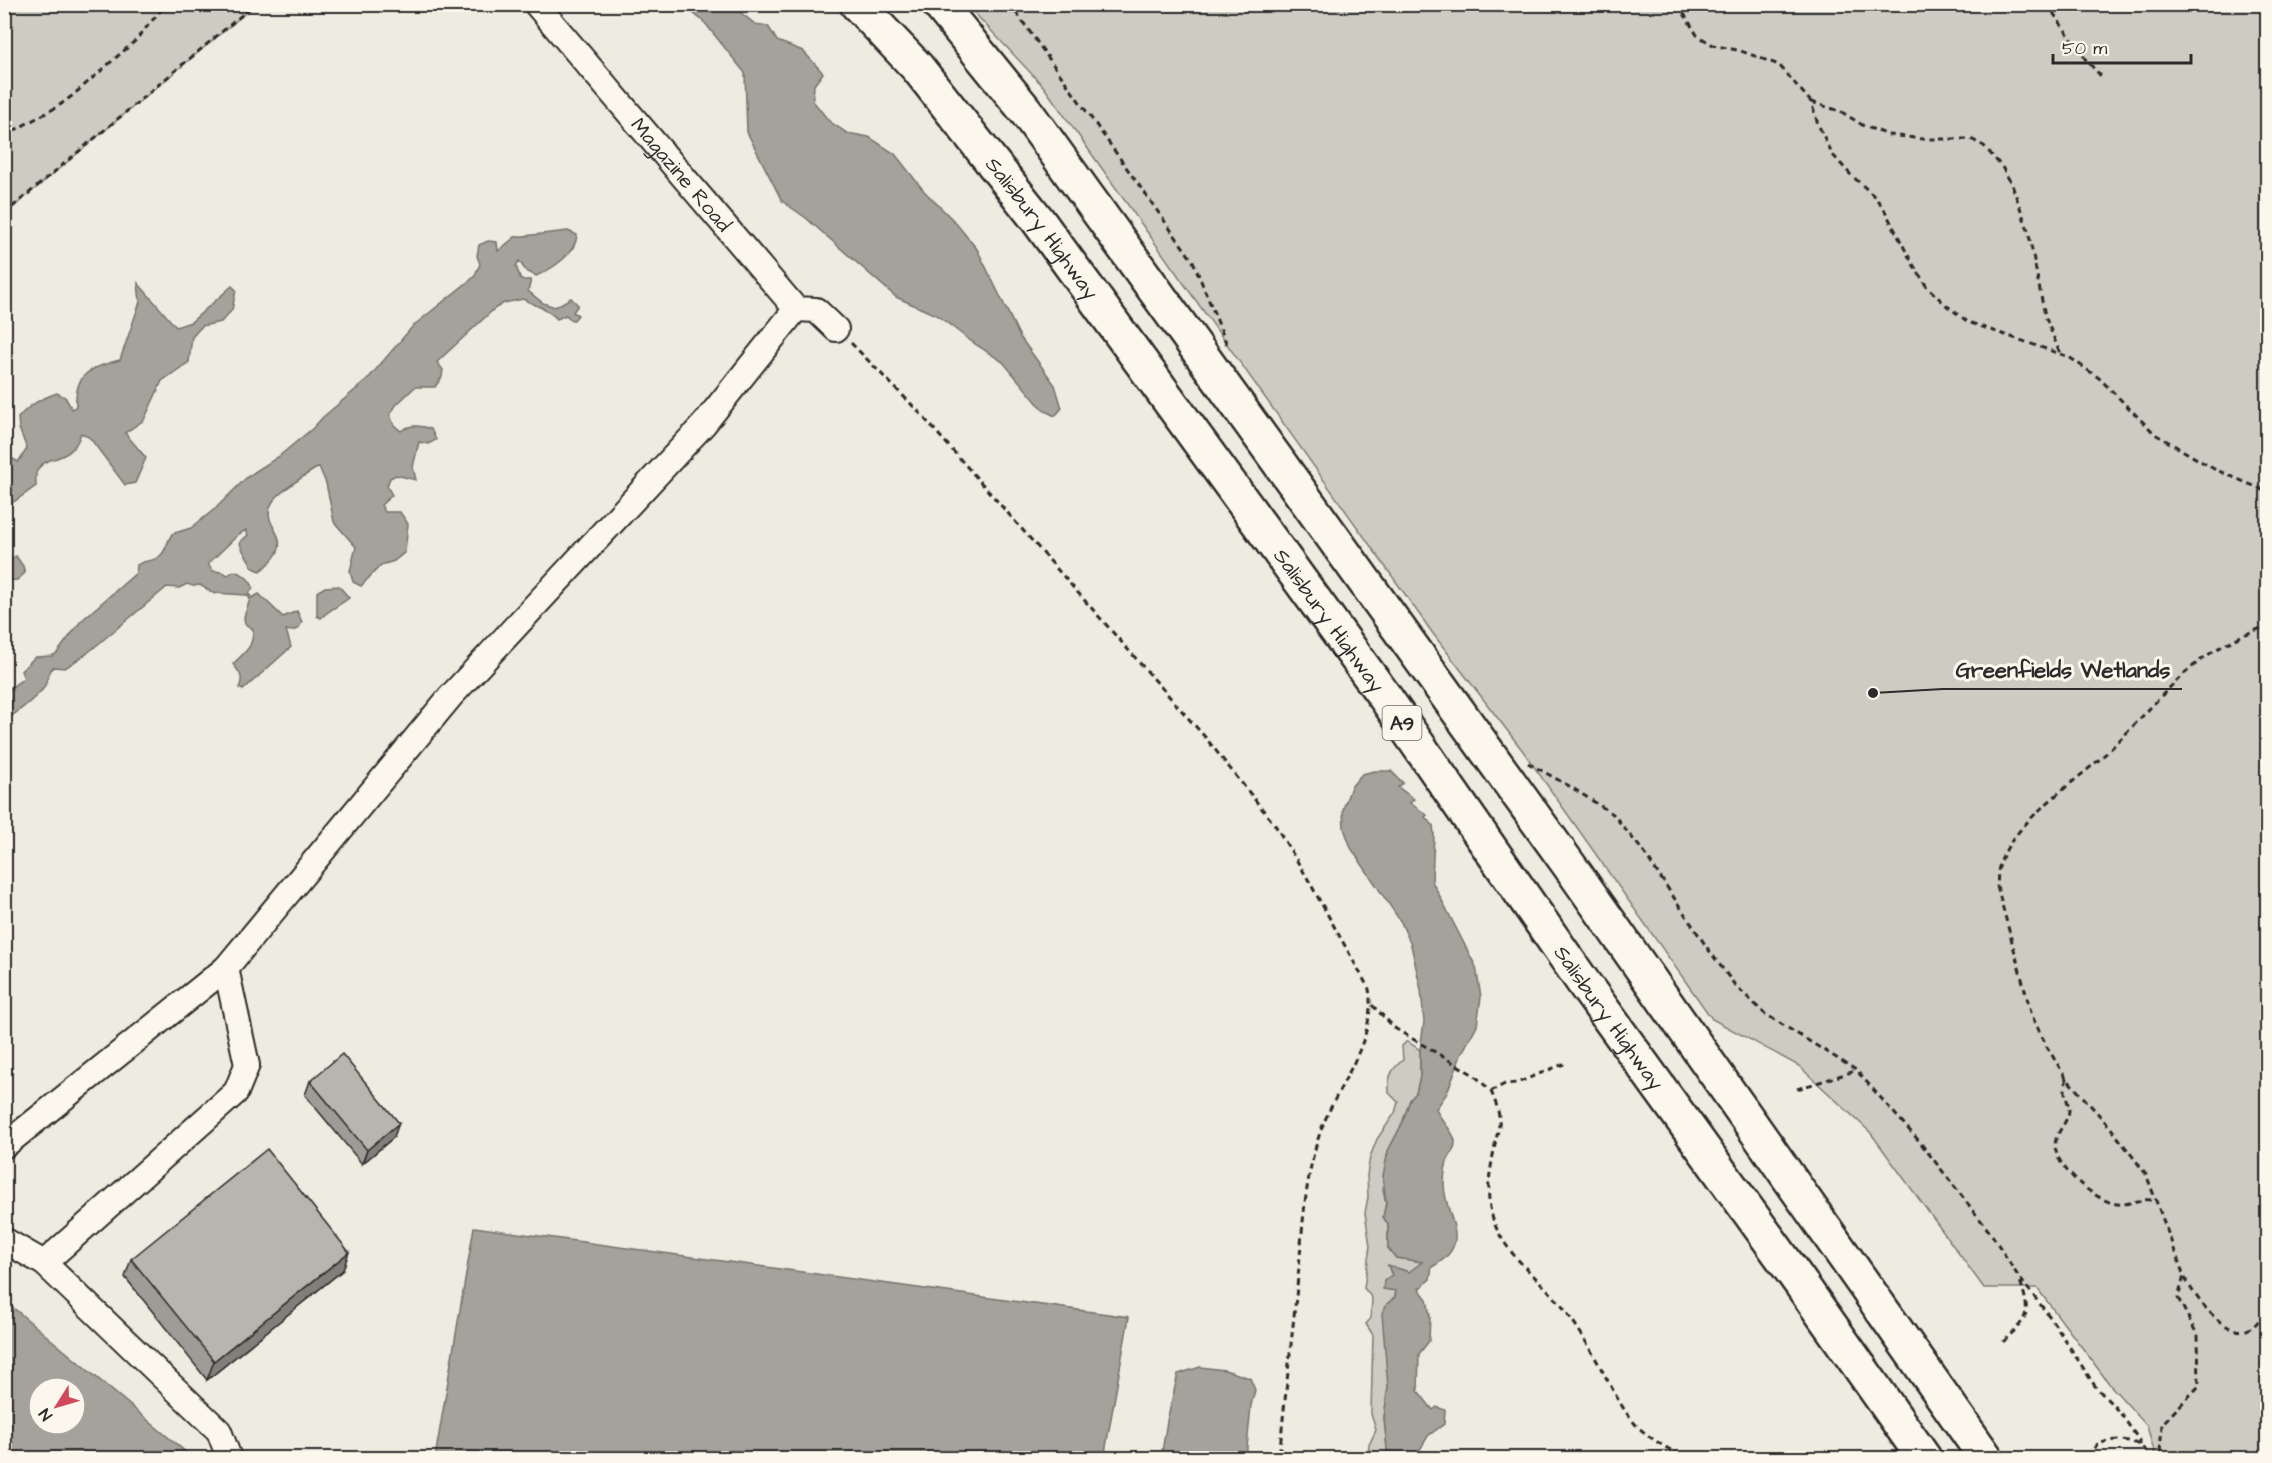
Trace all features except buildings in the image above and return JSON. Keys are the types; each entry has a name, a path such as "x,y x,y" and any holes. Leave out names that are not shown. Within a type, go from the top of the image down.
{"highway":[{"name":"Salisbury Highway","path":"857,4 917,67 1037,219 1384,697 1585,985 1924,1458"},
{"name":"A9","path":"939,4 1025,110 1574,872 1986,1458"}],"street":[{"name":"Magazine Road","path":"536,4 796,309"},
{"path":"4,1146 226,968 450,697 704,424 796,309 816,310 836,329"},
{"path":"44,1263 236,1092 247,1065 226,968"},
{"path":"4,1240 44,1263 219,1431 229,1458"}],"path":[{"path":"4,136 57,107 72,96 135,41 166,4"},
{"path":"4,214 255,4"},
{"path":"1010,4 1193,261 1228,346"},
{"path":"1678,4 1697,35 1713,45 1741,51 1779,65 1811,102 1832,154 1883,207 1927,287 1968,322 2060,353 2099,378 2155,434 2214,469 2268,492"},
{"path":"2047,4 2086,60 2101,76"},
{"path":"1811,102 1840,111 1864,126 1889,135 1923,139 1971,139 1984,146 2002,167 2012,185 2028,230 2045,316 2060,353"},
{"path":"836,329 917,410 1205,737 1275,825 1369,989 1372,1005 1366,1039 1335,1096 1319,1134 1304,1199 1279,1458"},
{"path":"2259,1320 2255,1326 2244,1330 2229,1328 2217,1319 2191,1290 2146,1174 2110,1127 2066,1078 2032,1016 1997,886 1999,867 2008,847 2046,804 2101,758 2191,666 2228,641 2268,626"},
{"path":"1525,762 1571,787 1613,814 1643,850 1708,949 1734,984 1765,1014 1856,1070 1942,1170 1992,1235 2095,1386 2121,1414 2139,1440 2139,1446"},
{"path":"1372,1005 1396,1029 1469,1072 1484,1082 1491,1091 1500,1120 1489,1184 1490,1211 1496,1228 1519,1262 1549,1289 1567,1312 1617,1398 1636,1425 1664,1448 1687,1458"},
{"path":"1491,1091 1566,1063"},
{"path":"1797,1089 1856,1070"},
{"path":"2066,1078 2065,1092 2069,1108 2066,1121 2057,1132 2055,1145 2056,1154 2066,1168 2080,1184 2111,1203 2120,1204 2147,1198 2157,1201"},
{"path":"2003,1342 2024,1321 2026,1315 2023,1289 2018,1276"},
{"path":"2089,1458 2098,1444 2107,1441 2125,1440 2145,1449 2152,1458 2160,1454 2162,1424 2199,1386 2198,1336 2178,1298 2184,1276"}],"shaded area":[{"path":"5,4 255,4 255,5 5,214"},
{"path":"665,5 731,5 755,24 768,26 777,41 803,51 823,73 814,85 813,101 829,121 847,133 869,137 895,154 924,191 954,221 977,249 1020,337 1055,385 1062,408 1055,416 1043,410 1003,362 938,316 896,297 806,218 782,201 747,132 745,73 705,23 686,7"},
{"path":"967,5 2267,5 2267,1458 2156,1458 2147,1426 2111,1386 2037,1288 1984,1288 1870,1132 1799,1066 1712,1019 1523,751 1434,635 1044,87"},
{"path":"568,231 577,235 576,242 568,254 556,265 536,276 526,271 519,261 516,266 521,280 531,280 528,291 543,303 555,307 571,298 578,305 573,312 578,315 574,320 566,315 557,319 546,310 523,299 504,303 494,309 437,362 443,370 442,377 435,387 415,387 396,405 390,415 394,425 401,431 412,426 431,429 436,440 428,444 419,442 413,467 416,480 396,475 390,478 387,486 392,495 381,505 385,512 400,512 408,524 405,552 394,561 381,565 361,586 353,582 350,571 356,547 334,522 326,483 319,467 285,490 271,505 269,514 279,542 278,550 272,560 260,571 252,567 243,552 240,542 248,535 246,530 208,564 213,571 228,575 234,571 243,575 253,587 249,594 252,598 259,594 283,617 297,611 302,622 298,629 286,630 291,647 243,690 239,688 240,675 233,664 248,649 252,641 253,629 245,624 244,617 250,599 247,595 213,593 200,585 187,584 179,588 167,587 85,655 65,668 53,667 43,689 5,721 5,692 24,678 21,671 35,657 52,656 57,653 81,621 136,573 137,565 162,554 172,534 191,528 216,508 247,477 278,457 367,380 413,326 474,277 480,264 477,256 479,245 488,241 497,242 498,251 515,237"},
{"path":"138,283 176,327 191,322 232,286 236,290 232,310 221,322 202,326 192,337 189,362 162,381 144,420 125,433 146,458 135,483 125,485 90,438 81,433 71,451 41,465 36,473 36,486 11,504 8,517 5,519 5,454 18,462 27,449 19,428 18,418 35,403 57,393 65,397 72,409 76,406 78,386 87,373 120,360 140,302"},
{"path":"16,556 25,573 17,580 5,581 5,562"},
{"path":"339,586 349,598 321,618 317,616 317,592 325,587"},
{"path":"1391,771 1403,783 1398,787 1414,799 1410,803 1427,815 1425,817 1433,825 1432,881 1476,967 1481,997 1477,1025 1461,1055 1447,1093 1436,1109 1455,1141 1454,1149 1446,1165 1444,1185 1455,1239 1452,1249 1445,1258 1432,1267 1430,1279 1419,1289 1427,1299 1430,1316 1429,1341 1419,1354 1418,1391 1433,1410 1437,1407 1445,1410 1444,1424 1428,1436 1415,1458 1388,1458 1384,1418 1388,1387 1382,1313 1395,1297 1396,1291 1383,1289 1384,1281 1392,1275 1388,1265 1409,1272 1422,1262 1396,1258 1388,1248 1388,1224 1383,1217 1386,1203 1383,1176 1388,1151 1402,1124 1410,1100 1416,1093 1420,1077 1420,1050 1424,1022 1421,990 1411,945 1401,922 1351,848 1344,828 1343,809 1351,787 1362,774"},
{"path":"1407,1041 1420,1050 1420,1077 1416,1093 1410,1100 1402,1124 1388,1151 1383,1190 1386,1203 1383,1217 1388,1224 1388,1248 1396,1258 1423,1262 1409,1272 1388,1266 1392,1275 1385,1281 1383,1288 1396,1291 1395,1297 1387,1304 1388,1387 1384,1418 1388,1458 1368,1458 1369,1445 1376,1430 1371,1414 1373,1335 1366,1324 1371,1318 1372,1298 1364,1288 1370,1246 1365,1213 1368,1197 1367,1175 1370,1157 1377,1139 1395,1113 1398,1102 1389,1093 1389,1083 1395,1067 1403,1060 1402,1046"},
{"path":"474,1227 1129,1317 1104,1458 435,1458"},
{"path":"4,1301 5,1301 193,1458 5,1458"},
{"path":"1200,1367 1225,1370 1250,1378 1255,1390 1251,1405 1246,1458 1161,1458 1178,1374"}],"place":[{"name":"Greenfields Wetlands","path":"1873,693"}]}
